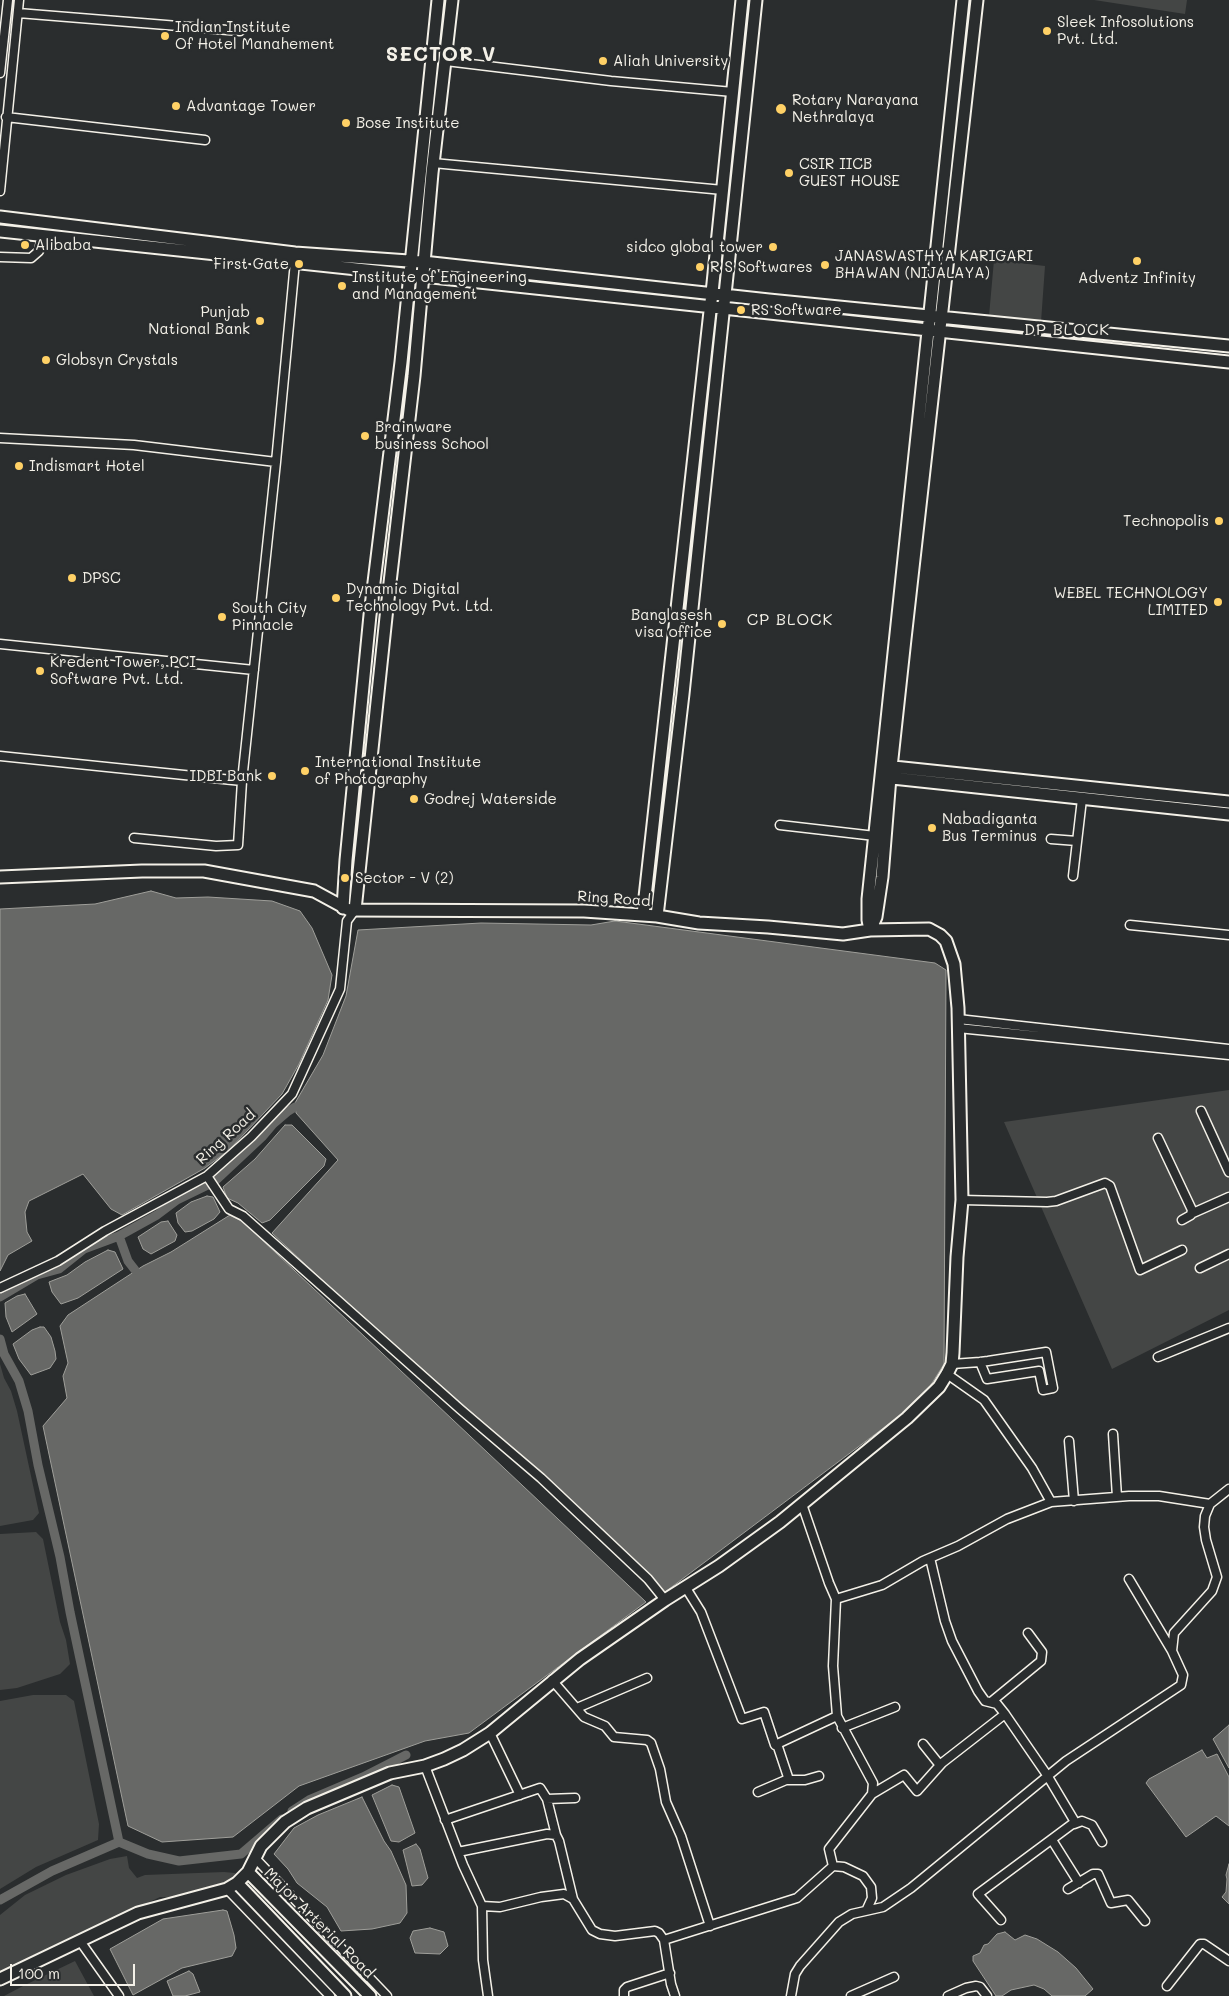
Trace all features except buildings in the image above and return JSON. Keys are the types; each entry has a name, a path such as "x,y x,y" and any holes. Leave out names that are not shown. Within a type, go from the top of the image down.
{"street":[{"path":"0,73 8,0"},
{"path":"0,191 6,117 4,104 19,0"},
{"path":"349,909 346,860 438,0"},
{"path":"349,909 407,442 433,163 444,82 452,0"},
{"path":"643,915 712,293 742,0"},
{"path":"657,916 726,295 756,0"},
{"path":"876,930 868,920 868,899 875,836 886,772 907,584 921,442 928,316 963,0"},
{"path":"921,442 941,330 977,0"},
{"path":"18,13 240,31"},
{"path":"446,61 611,81 732,92"},
{"path":"735,65 749,68"},
{"path":"429,80 444,82"},
{"path":"6,117 205,140"},
{"path":"433,163 722,190"},
{"path":"0,217 423,276 1229,362"},
{"path":"0,231 235,257 295,257 424,262 1229,346"},
{"path":"0,256 31,258 39,251 42,236"},
{"path":"134,838 216,846 237,846 295,257"},
{"path":"563,292 564,278"},
{"path":"0,438 134,446 276,462"},
{"path":"368,641 383,643"},
{"path":"0,644 254,670"},
{"path":"662,750 676,752"},
{"path":"0,756 242,781"},
{"path":"886,772 1206,806 1229,814"},
{"path":"886,772 1082,799 1111,795"},
{"path":"876,930 882,877 886,772"},
{"path":"1073,876 1082,799"},
{"path":"1206,806 1229,802"},
{"path":"655,819 668,819"},
{"path":"780,825 875,836"},
{"path":"1051,839 1076,841"},
{"path":"0,876 142,871 204,871 314,891 349,909"},
{"name":"Ring Road","path":"0,1288 58,1261 105,1231 208,1178 292,1094 340,989 349,909 584,911 657,916 699,923 843,934 876,930 929,929 946,940 950,949 957,985 958,1023"},
{"path":"1130,925 1229,935"},
{"path":"958,1023 1229,1049"},
{"path":"958,1023 1229,1056"},
{"path":"0,1979 138,1913 232,1886 248,1872 262,1846 277,1828 307,1808 390,1773 425,1766 444,1759 490,1733 552,1680 665,1600 686,1588 765,1533 907,1418 939,1387 949,1369 962,1200 958,1023"},
{"path":"1201,1111 1229,1172"},
{"path":"1158,1138 1193,1214"},
{"path":"208,1178 229,1209 243,1216 460,1409 542,1478 648,1579 665,1600"},
{"path":"962,1200 1038,1203 1056,1201 1105,1183 1110,1186 1140,1270 1182,1250"},
{"path":"1182,1220 1229,1197"},
{"path":"1200,1268 1229,1254"},
{"path":"1158,1357 1229,1328"},
{"path":"949,1369 980,1362 1046,1352 1052,1388 1043,1390 1039,1371 987,1379 980,1362"},
{"path":"949,1369 994,1412 1032,1468 1051,1502"},
{"path":"1113,1434 1118,1497"},
{"path":"1069,1441 1074,1501"},
{"path":"1172,1651 1174,1633 1212,1591 1216,1584 1216,1567 1206,1540 1205,1516 1210,1504 1229,1490"},
{"path":"836,1598 882,1585 1007,1519 1051,1502 1159,1496 1210,1504"},
{"path":"802,1504 822,1564 836,1598 833,1666 837,1716 873,1783 872,1794"},
{"path":"930,1558 945,1621 952,1641 978,1691 985,1701 997,1704 1005,1714 1047,1775 1074,1820 1074,1824"},
{"path":"791,1996 795,1974 800,1966 839,1922 852,1914 883,1906 910,1888 1047,1775 1110,1731 1176,1690 1182,1681 1182,1675 1172,1651 1129,1579"},
{"path":"686,1588 701,1612 740,1717 744,1719 764,1712 788,1774 786,1780"},
{"path":"991,1702 1042,1660 1042,1652 1028,1633"},
{"path":"577,1708 647,1678"},
{"path":"552,1680 586,1718 605,1726 614,1737 647,1740 651,1743 660,1769 666,1802 681,1836 710,1926"},
{"path":"842,1728 896,1707"},
{"path":"833,1866 828,1849 872,1794 904,1775 916,1791 942,1764 1005,1714"},
{"path":"777,1744 837,1716"},
{"path":"490,1733 520,1795"},
{"path":"923,1744 939,1764 942,1764"},
{"path":"425,1766 458,1852 482,1906 483,1960 488,1996"},
{"path":"758,1792 786,1780 805,1780 819,1776"},
{"path":"445,1820 542,1788 559,1841 573,1899 592,1930 600,1934 615,1936 655,1930 660,1933 664,1940 675,1996"},
{"path":"547,1799 575,1798"},
{"path":"1001,1920 978,1894 1074,1824 1085,1821 1092,1825 1102,1842"},
{"path":"458,1852 546,1834 556,1835"},
{"path":"1052,1840 1079,1883"},
{"path":"256,1858 387,1996"},
{"path":"664,1940 797,1898 833,1866 844,1867 863,1876 871,1887 872,1898 867,1909"},
{"name":"Major Arterial Road","path":"248,1872 370,1996"},
{"path":"1068,1889 1092,1874 1098,1874 1111,1903 1128,1900 1145,1921"},
{"path":"232,1886 330,1996"},
{"name":"Major Arterial Road","path":"232,1886 345,1996"},
{"path":"482,1906 500,1908 541,1897 564,1894 573,1899"},
{"path":"80,1941 119,1996"},
{"path":"1167,1986 1202,1944 1229,1961"},
{"path":"624,1996 624,1990 627,1987 670,1973"},
{"path":"851,1996 894,1977"},
{"path":"948,1996 972,1986 980,1987 987,1996"}],"shaded area":[{"path":"1094,0 1187,0 1185,14"},
{"path":"994,260 1045,266 1041,322 989,316"},
{"path":"151,891 176,898 208,897 272,901 300,911 312,928 332,975 328,1000 299,1064 282,1094 229,1150 205,1168 122,1215 111,1209 83,1174 29,1201 25,1212 27,1232 32,1241 8,1255 0,1271 0,909 95,904"},
{"path":"615,921 935,963 946,970 944,1364 922,1399 665,1592 576,1506 337,1294 272,1233 338,1160 296,1113 295,1103 323,1055 346,996 358,930 481,923 591,925"},
{"path":"1229,1090 1229,1310 1112,1369 1004,1122"},
{"path":"285,1125 292,1125 326,1159 324,1166 270,1220 262,1223 238,1203 227,1198 223,1187 255,1159"},
{"path":"207,1196 213,1197 220,1212 214,1219 192,1231 185,1232 178,1223 176,1213 191,1202"},
{"path":"230,1215 242,1221 646,1602 469,1733 425,1741 299,1786 233,1837 162,1842 128,1826 43,1426 67,1398 63,1376 68,1363 60,1326 68,1315 143,1266 171,1252"},
{"path":"168,1221 177,1235 175,1241 151,1254 143,1249 138,1237 161,1222"},
{"path":"108,1250 115,1252 123,1269 78,1298 61,1304 52,1292 49,1282 67,1275 85,1262"},
{"path":"25,1294 37,1314 12,1332 6,1317 5,1303"},
{"path":"44,1327 51,1337 56,1359 50,1368 31,1375 19,1359 13,1344 32,1330"},
{"path":"0,1364 17,1411 39,1513 33,1520 0,1526"},
{"path":"36,1532 43,1539 70,1664 60,1674 17,1688 0,1690 0,1534"},
{"path":"33,1695 66,1695 74,1701 99,1824 98,1840 36,1867 0,1889 0,1701"},
{"path":"1229,1725 1229,1768 1213,1739"},
{"path":"1202,1750 1207,1758 1217,1754 1229,1777 1229,1826 1216,1816 1186,1837 1146,1783 1149,1779"},
{"path":"392,1785 399,1787 415,1833 399,1842 391,1841 372,1795"},
{"path":"362,1797 391,1851 406,1885 407,1913 400,1923 372,1929 341,1931 327,1907 297,1883 288,1869 274,1854 294,1828 318,1815"},
{"path":"416,1844 420,1849 428,1878 422,1885 412,1886 403,1850"},
{"path":"127,1856 129,1868 137,1878 145,1875 224,1872 235,1873 237,1877 218,1888 182,1897 160,1897 0,1974 0,1915 25,1895 66,1875 110,1859"},
{"path":"1229,1864 1229,1904 1222,1897 1226,1892 1226,1875"},
{"path":"227,1911 234,1935 236,1948 232,1956 182,1968 133,1995 110,1949 163,1919"},
{"path":"430,1928 444,1932 448,1946 440,1954 415,1953 410,1938 413,1931"},
{"path":"1005,1932 1015,1940 1025,1935 1037,1939 1058,1952 1076,1968 1093,1989 1085,1996 1052,1996 1044,1989 1034,1985 1011,1990 1002,1996 996,1996 973,1961 973,1956 980,1953 984,1945 988,1944 997,1934"},
{"path":"75,1961 94,1996 4,1996 25,1985"},
{"path":"189,1971 193,1974 200,1992 185,1996 173,1996 167,1981"}],"waterway":[{"path":"119,1236 157,1215 177,1200 214,1182 262,1137 273,1124 295,1107"},
{"path":"0,1297 37,1275 59,1269 84,1249 119,1236 128,1261 135,1270"},
{"path":"0,1339 4,1354 19,1381 28,1411 119,1842 52,1871 0,1900"},
{"path":"292,1811 309,1800 363,1777 406,1755"},
{"path":"119,1842 148,1854 179,1861 241,1854 282,1819"}],"place":[{"name":"Sleek Infosolutions Pvt. Ltd.","path":"1047,31"},
{"name":"Indian Institute Of Hotel Manahement","path":"165,36"},
{"name":"Aliah University","path":"603,61"},
{"name":"Advantage Tower","path":"176,106"},
{"name":"Rotary Narayana Nethralaya","path":"781,109"},
{"name":"Bose Institute","path":"346,123"},
{"name":"CSIR IICB GUEST HOUSE","path":"789,173"},
{"name":"Alibaba","path":"25,245"},
{"name":"sidco global tower","path":"773,247"},
{"name":"Adventz Infinity","path":"1137,261"},
{"name":"First Gate","path":"299,264"},
{"name":"JANASWASTHYA KARIGARI BHAWAN (NIJALAYA)","path":"825,265"},
{"name":"R S Softwares","path":"700,267"},
{"name":"Institute of Engineering and Management","path":"342,286"},
{"name":"RS Software","path":"741,310"},
{"name":"Punjab National Bank","path":"260,321"},
{"name":"Globsyn Crystals","path":"46,360"},
{"name":"Brainware business School","path":"365,436"},
{"name":"Indismart Hotel","path":"19,466"},
{"name":"Technopolis","path":"1219,521"},
{"name":"DPSC","path":"72,578"},
{"name":"Dynamic Digital Technology Pvt. Ltd.","path":"336,598"},
{"name":"WEBEL TECHNOLOGY LIMITED","path":"1218,602"},
{"name":"South City Pinnacle","path":"222,617"},
{"name":"Banglasesh visa office","path":"722,624"},
{"name":"Kredent Tower, PCI Software Pvt. Ltd.","path":"40,671"},
{"name":"International Institute of Photography","path":"305,771"},
{"name":"IDBI Bank","path":"272,776"},
{"name":"Godrej Waterside","path":"414,799"},
{"name":"Nabadiganta Bus Terminus","path":"932,828"},
{"name":"Sector - V (2)","path":"345,878"}],"district":[{"name":"SECTOR V","path":"441,55"},
{"name":"DP BLOCK","path":"1067,330"},
{"name":"CP BLOCK","path":"790,620"}]}
